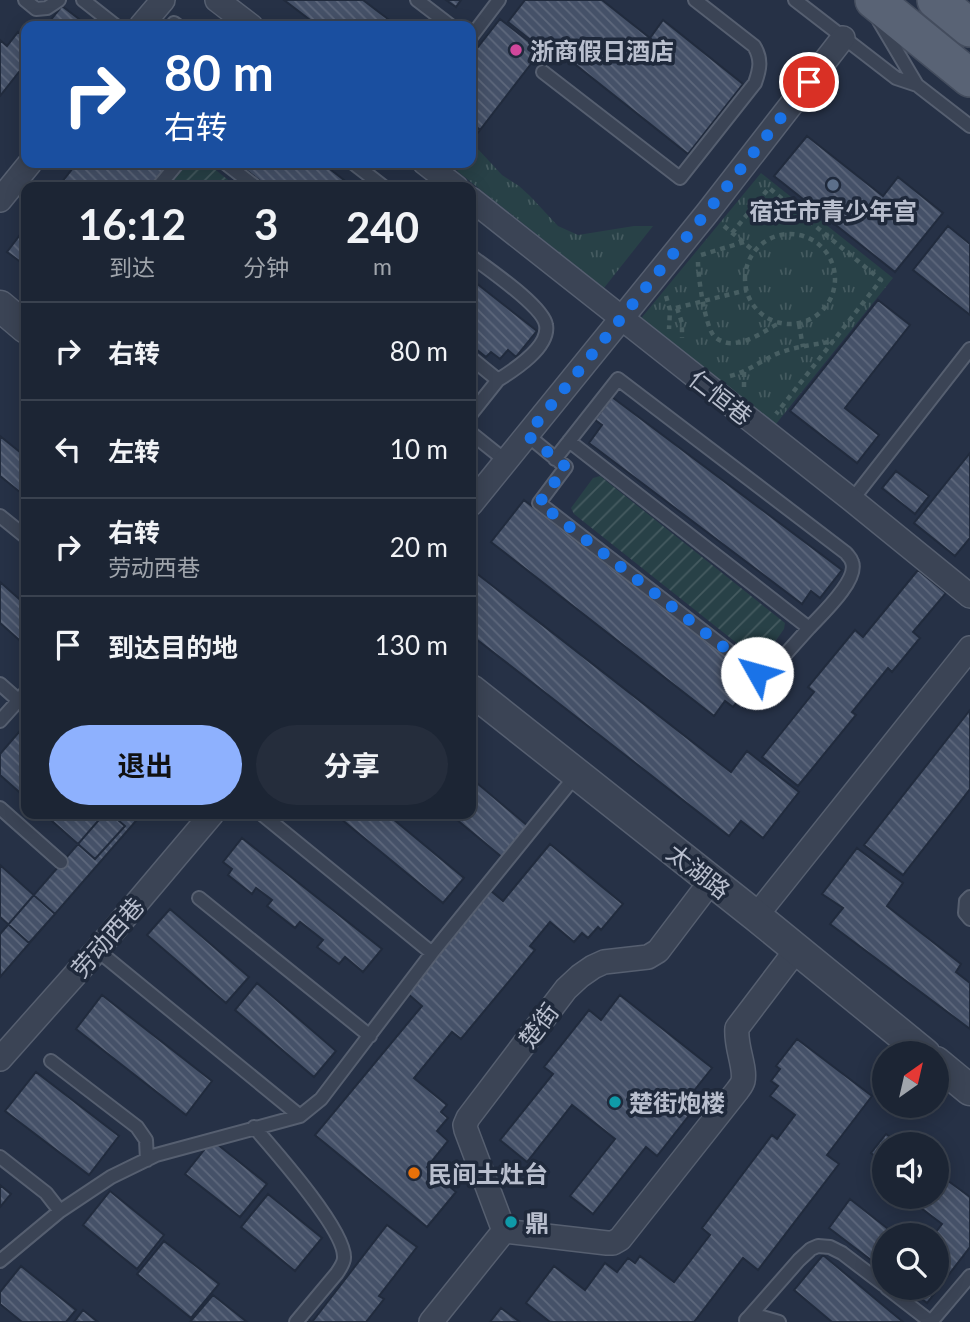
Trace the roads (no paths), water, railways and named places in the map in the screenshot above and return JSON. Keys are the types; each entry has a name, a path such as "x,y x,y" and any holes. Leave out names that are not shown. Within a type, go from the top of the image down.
{"main road":[{"path":"874,0 970,78"},
{"path":"936,0 970,27"}],"street":[{"path":"145,21 163,0"},
{"path":"217,0 244,21"},
{"path":"476,498 843,38"},
{"path":"0,200 26,168"},
{"path":"431,168 450,182"},
{"name":"仁恒巷","path":"476,203 622,317 673,346 852,500 970,596"},
{"path":"0,306 21,324"},
{"path":"756,916 970,648"},
{"name":"太湖路","path":"476,694 909,1041"},
{"name":"劳动西巷","path":"0,1059 208,819"},
{"name":"楚街","path":"504,1231 466,1130 468,1118 566,989 580,976 604,962 649,957 658,951 711,881"},
{"path":"431,1322 504,1231 607,1243 620,1238 737,1091 743,1081 743,1067 738,1053 737,1028 797,949"},
{"path":"949,1073 970,1090"}],"lane":[{"path":"25,0 36,9 47,8 59,0"},
{"path":"83,0 110,21"},
{"path":"417,0 444,21"},
{"path":"476,30 499,0"},
{"path":"544,72 680,178 755,83 760,64 759,54 754,46 695,0"},
{"path":"795,0 896,78 917,85 970,126"},
{"path":"866,0 917,85"},
{"path":"162,182 174,168"},
{"path":"231,168 250,182"},
{"path":"369,168 380,182"},
{"path":"476,260 538,308 546,324 546,334 537,349 525,362 498,380 476,408"},
{"path":"852,500 970,349"},
{"path":"476,362 498,380"},
{"path":"527,435 555,459 566,467 539,503 757,673 766,673 774,667 849,583 853,570 852,562 845,553 618,379 555,459"},
{"path":"476,437 506,461"},
{"path":"569,441 809,628"},
{"path":"0,516 21,533"},
{"path":"0,684 21,698"},
{"path":"0,720 21,702"},
{"path":"0,1262 61,1211 111,1177 156,1156 300,1116 321,1099 432,953 577,774"},
{"path":"0,808 61,862"},
{"path":"269,819 432,953"},
{"path":"970,897 966,901 965,913 970,919"},
{"path":"199,898 370,1036"},
{"path":"97,950 300,1116"},
{"path":"51,1061 137,1127 146,1140 147,1160"},
{"path":"254,1128 307,1191 335,1230 345,1257 337,1273 296,1322"},
{"path":"0,1157 46,1193 61,1211"},
{"path":"746,1319 799,1260 818,1246 830,1247 842,1253 872,1277"},
{"path":"902,1300 931,1322 970,1276"},
{"path":"746,1319 762,1317 779,1322"}],"place":[{"name":"浙商假日酒店","path":"516,50"},
{"name":"宿迁市青少年宫","path":"833,185"},
{"name":"楚街炮楼","path":"615,1102"},
{"name":"民间土灶台","path":"414,1173"},
{"name":"鼎","path":"511,1222"}]}
